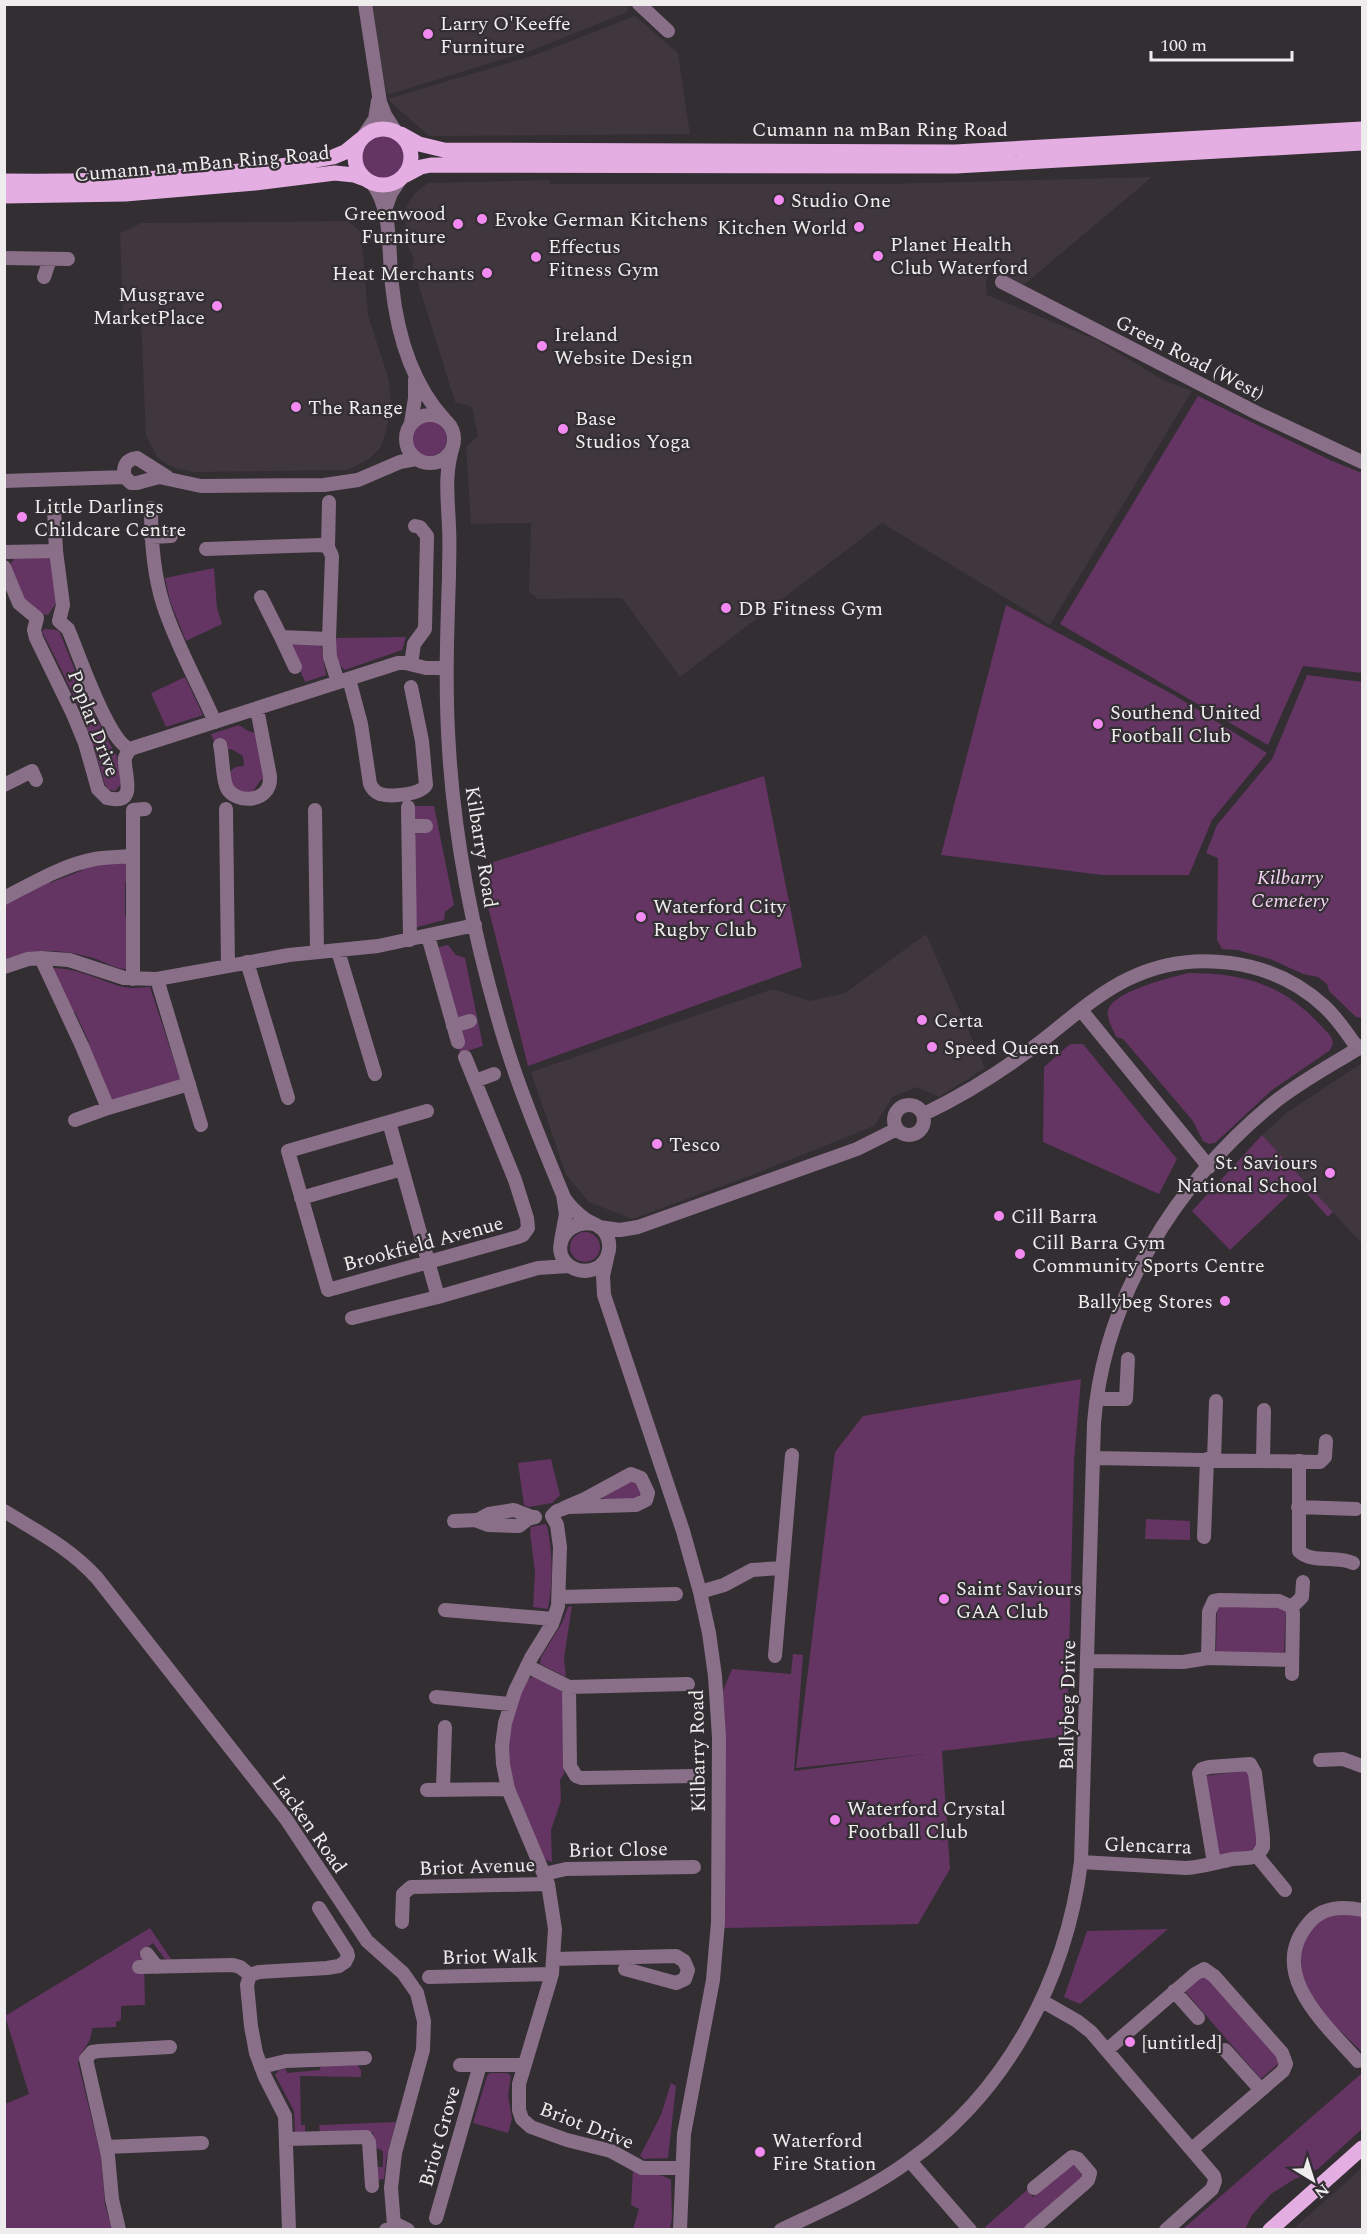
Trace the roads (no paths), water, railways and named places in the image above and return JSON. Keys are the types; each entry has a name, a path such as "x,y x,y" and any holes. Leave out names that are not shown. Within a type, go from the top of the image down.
{"main road":[{"path":"376,129 387,129 398,133 407,142 412,161 402,178 386,186 368,181 358,171 355,161 356,150 362,138 376,129"},
{"name":"Cumann na mBan Ring Road","path":"398,133 428,147 444,150 955,152 1362,129"},
{"name":"Cumann na mBan Ring Road","path":"4,182 87,181 233,171 333,158 345,152 362,138"},
{"name":"Cumann na mBan Ring Road","path":"402,178 421,166 432,165 956,166 1362,143"},
{"name":"Cumann na mBan Ring Road","path":"4,196 136,193 255,183 334,173 349,174 368,181"},
{"path":"1270,2229 1362,2148"}],"street":[{"path":"365,4 378,96 385,115 398,133"},
{"path":"639,4 668,31"},
{"path":"362,138 375,119 378,96"},
{"path":"385,210 391,193 402,178"},
{"path":"172,479 156,472 137,458 130,460 124,468 125,477 131,483 159,477 197,486 324,485 358,480 400,462 419,460 435,462 450,452 453,446 452,430 425,396 414,371 395,312 385,210 379,193 368,181"},
{"path":"4,258 68,259"},
{"path":"44,277 50,259"},
{"name":"Green Road (West)","path":"1002,282 1267,418 1362,462"},
{"path":"414,371 416,389 408,449 437,472 447,492"},
{"path":"382,470 395,457 417,418 431,414 445,420"},
{"name":"Kilbarry Road","path":"453,446 448,465 447,492 449,546 447,729 460,853 474,925 505,1042 562,1195 566,1214 561,1244"},
{"path":"142,482 148,473 146,463"},
{"path":"4,481 125,477"},
{"path":"329,502 328,547 332,556 330,657 344,680 361,724 370,783 375,791 382,794 418,793 426,785 422,741 411,687"},
{"path":"151,508 154,566 163,603 215,722"},
{"path":"4,567 19,603 37,618 59,621 63,608 56,551 54,509"},
{"path":"411,664 414,644 424,629 427,537 420,526 415,526"},
{"path":"152,537 171,536"},
{"path":"207,549 321,545 328,547"},
{"path":"4,552 56,551"},
{"path":"261,597 295,667"},
{"name":"Poplar Drive","path":"37,618 34,630 36,638 74,714 99,791 106,798 119,798 128,789 125,761 130,749 121,744 109,723 68,630 59,621"},
{"path":"281,637 329,639"},
{"path":"130,749 398,663 426,668 446,668"},
{"path":"220,745 230,762 226,785 234,795 259,797 268,790 270,780 267,756 256,709"},
{"path":"4,785 32,772"},
{"path":"408,807 410,940"},
{"path":"226,809 228,966"},
{"path":"133,810 133,979"},
{"path":"315,810 317,952"},
{"path":"408,826 426,826"},
{"path":"4,897 81,862 96,858 133,856"},
{"path":"4,967 28,959 69,960 124,978 157,979 247,962 410,940 474,925"},
{"path":"428,936 458,1042"},
{"path":"338,951 375,1074"},
{"path":"41,958 90,1062 108,1108"},
{"path":"924,1114 995,1074 1117,984 1160,967 1197,961 1233,963 1279,977 1309,994 1331,1014 1360,1047"},
{"path":"247,962 288,1098"},
{"path":"157,979 201,1125"},
{"path":"1081,1010 1209,1167"},
{"path":"453,1026 470,1021"},
{"name":"Ballybeg Drive","path":"781,2229 853,2195 910,2161 947,2130 986,2089 1022,2038 1042,2001 1057,1966 1068,1929 1081,1862 1096,1399 1113,1330 1140,1264 1169,1216 1209,1167 1272,1104 1360,1047"},
{"path":"465,1057 475,1081 494,1074"},
{"name":"Brookfield Avenue","path":"302,1198 328,1290 430,1263 518,1237 526,1232 528,1224 515,1180 475,1081"},
{"path":"75,1120 189,1084"},
{"path":"914,1106 924,1114 924,1124 914,1134 904,1134 897,1129 894,1119 901,1107 914,1106"},
{"path":"402,1169 302,1198 288,1151 427,1111"},
{"path":"389,1122 438,1297"},
{"path":"538,1268 561,1244 570,1227 585,1222 620,1230 638,1227 856,1149 897,1129"},
{"name":"Kilbarry Road","path":"562,1195 574,1210 596,1225"},
{"path":"596,1225 607,1237 608,1254"},
{"path":"352,1318 438,1297 538,1268 572,1267 590,1270 597,1268 619,1239 638,1227"},
{"path":"561,1244 562,1254 572,1267"},
{"name":"Kilbarry Road","path":"608,1254 603,1276 606,1302 676,1510 700,1592 712,1655 718,1706 718,1922 713,1980 688,2102 681,2168 680,2229"},
{"name":"Kilbarry Road","path":"572,1267 593,1282 606,1302"},
{"path":"1096,1399 1126,1399 1128,1359"},
{"path":"1204,1537 1216,1401"},
{"path":"1263,1460 1264,1410"},
{"path":"1093,1458 1323,1461 1326,1441"},
{"path":"775,1656 792,1455"},
{"path":"1299,1461 1297,1543 1301,1554 1310,1557 1342,1559 1358,1566"},
{"path":"454,1521 475,1520 488,1525 519,1526 532,1517 552,1516 564,1508 631,1474 641,1478 648,1493 646,1500 636,1505 564,1508"},
{"path":"1298,1507 1356,1509"},
{"name":"Lacken Road","path":"4,1511 60,1544 87,1567 106,1588 286,1819 360,1932 373,1947 403,1973 413,1986 422,2011 424,2035 420,2065 395,2153 390,2227 403,2226 408,2229"},
{"name":"Briot Drive","path":"552,1516 557,1525 560,1547 560,1597 554,1619 527,1666 510,1704 503,1730 502,1746 508,1789 546,1879 554,1919 552,1974 524,2065 518,2098 520,2115 527,2124 557,2137 612,2151 642,2168 681,2168"},
{"path":"700,1592 724,1585 752,1570 782,1568"},
{"path":"1292,1607 1302,1597 1303,1582"},
{"path":"560,1597 676,1594"},
{"path":"1087,1661 1183,1662 1208,1658 1292,1667 1292,1607 1287,1603 1279,1602 1214,1601 1209,1609 1208,1658"},
{"path":"446,1610 554,1619"},
{"path":"527,1666 569,1688 688,1684"},
{"path":"569,1688 570,1766 576,1776 694,1776"},
{"path":"436,1697 510,1704"},
{"path":"443,1789 445,1727"},
{"path":"1320,1760 1342,1759 1362,1766"},
{"name":"Glencarra","path":"1081,1862 1186,1868 1257,1856 1263,1847 1263,1837 1254,1769 1246,1763 1209,1767 1200,1771 1198,1777 1214,1863"},
{"path":"427,1790 508,1789"},
{"path":"1257,1856 1285,1890"},
{"name":"Briot Close","path":"546,1879 566,1869 694,1867"},
{"name":"Briot Avenue","path":"402,1922 396,1905 411,1887 546,1879"},
{"path":"250,1975 259,1972 331,1968 345,1962 347,1953 319,1908"},
{"path":"1358,2061 1310,2004 1299,1987 1294,1971 1296,1948 1302,1932 1313,1918 1336,1908 1362,1910"},
{"path":"147,1954 157,1967"},
{"path":"554,1959 676,1956 684,1961 688,1972 682,1981 673,1983 624,1969"},
{"path":"139,1967 236,1965 250,1975"},
{"path":"1107,2050 1174,1991 1200,1970 1206,1970 1214,1976 1285,2058 1285,2069 1192,2149"},
{"name":"Briot Walk","path":"429,1977 552,1974"},
{"path":"250,1975 247,1985 251,2026 261,2067 284,2112 289,2229"},
{"path":"1174,1991 1198,2018"},
{"path":"1042,2001 1082,2025 1107,2050 1213,2173 1215,2184 1207,2194 1166,2229"},
{"path":"119,2229 112,2199 106,2147 86,2065 87,2056 99,2051 170,2047"},
{"path":"1225,2050 1261,2090"},
{"path":"261,2067 286,2061 365,2058"},
{"name":"Briot Grove","path":"460,2065 524,2065"},
{"name":"Briot Grove","path":"436,2218 480,2065"},
{"path":"286,2139 366,2137 369,2141 372,2186"},
{"path":"106,2147 202,2143"},
{"path":"1031,2229 1084,2184 1090,2173 1078,2159 1072,2157 1034,2188"},
{"path":"910,2161 970,2229"},
{"name":"Kilbarry Road","path":"682,2213 687,2229"}],"place":[{"name":"Larry O'Keeffe Furniture","path":"428,34"},
{"name":"Studio One","path":"779,200"},
{"name":"Evoke German Kitchens","path":"482,219"},
{"name":"Greenwood Furniture","path":"458,224"},
{"name":"Kitchen World","path":"859,227"},
{"name":"Planet Health Club Waterford","path":"878,256"},
{"name":"Effectus Fitness Gym","path":"536,257"},
{"name":"Heat Merchants","path":"487,273"},
{"name":"Musgrave MarketPlace","path":"217,306"},
{"name":"Ireland Website Design","path":"542,346"},
{"name":"The Range","path":"296,407"},
{"name":"Base Studios Yoga","path":"563,429"},
{"name":"Little Darlings Childcare Centre","path":"22,517"},
{"name":"DB Fitness Gym","path":"726,608"},
{"name":"Southend United Football Club","path":"1098,724"},
{"name":"Waterford City Rugby Club","path":"641,917"},
{"name":"Certa","path":"922,1020"},
{"name":"Speed Queen","path":"932,1047"},
{"name":"Tesco","path":"657,1144"},
{"name":"St. Saviours National School","path":"1330,1173"},
{"name":"Cill Barra","path":"999,1216"},
{"name":"Cill Barra Gym Community Sports Centre","path":"1020,1254"},
{"name":"Ballybeg Stores","path":"1225,1301"},
{"name":"Saint Saviours GAA Club","path":"944,1599"},
{"name":"Waterford Crystal Football Club","path":"835,1820"},
{"name":"[untitled]","path":"1130,2042"},
{"name":"Waterford Fire Station","path":"760,2152"}],"park label":[{"name":"Kilbarry Cemetery","path":"1290,888"}]}
